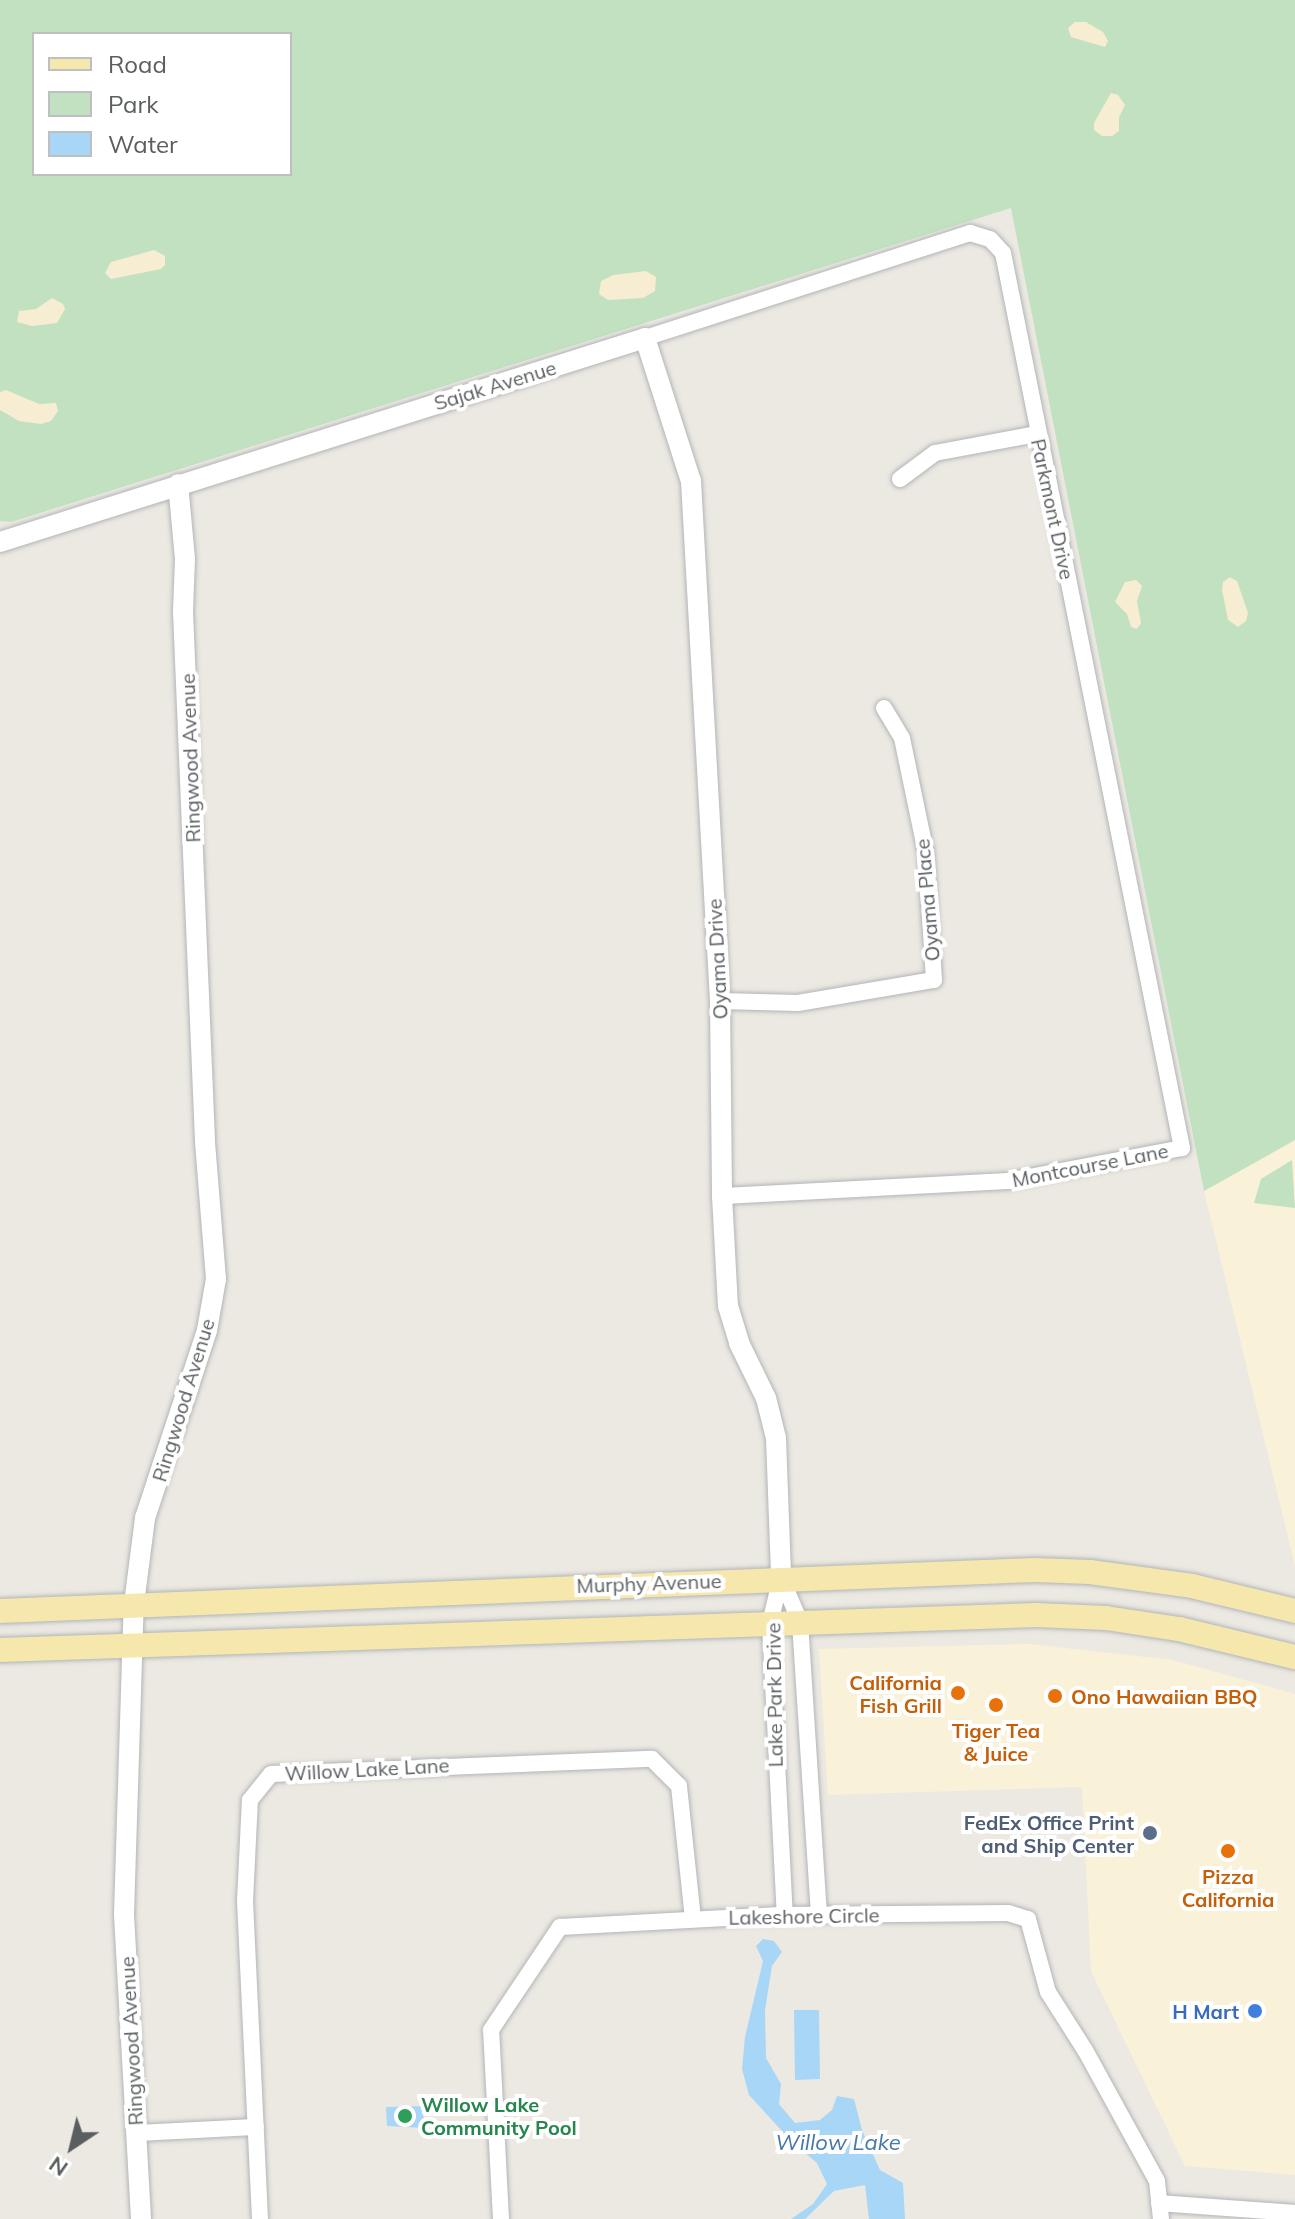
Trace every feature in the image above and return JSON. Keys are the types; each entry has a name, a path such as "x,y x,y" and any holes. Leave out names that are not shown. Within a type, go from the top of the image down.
{"main road":[{"name":"Murphy Avenue","path":"0,1611 977,1570 1090,1572 1192,1586 1295,1611"},
{"path":"0,1650 947,1616 1106,1618 1179,1629 1295,1657"}],"street":[{"name":"Sajak Avenue","path":"0,542 970,233 990,239"},
{"name":"Parkmont Drive","path":"990,239 1003,253 1037,434 1110,783"},
{"name":"Oyama Drive","path":"645,338 691,481 720,1001 722,1196 728,1306 739,1343 766,1398 776,1438 781,1577"},
{"path":"900,479 935,453 1037,434"},
{"name":"Ringwood Avenue","path":"141,2219 124,1914 134,1604 145,1518 207,1330 216,1279 205,1141 183,611 185,559 178,484"},
{"name":"Oyama Place","path":"720,1001 798,1003 934,980 926,853 902,738 884,708"},
{"name":"Montcourse Lane","path":"722,1196 1009,1181 1182,1148 1110,783"},
{"name":"Lake Park Drive","path":"781,1577 800,1622 819,1915"},
{"name":"Lake Park Drive","path":"781,1577 770,1623 785,1915"},
{"name":"Willow Lake Lane","path":"260,2219 245,1901 250,1800 271,1774 652,1759 679,1786 693,1919"},
{"name":"Lakeshore Circle","path":"501,2219 491,2030 560,1927 785,1915 1008,1913 1028,1919 1048,1992 1085,2050 1157,2181 1160,2211"},
{"path":"136,2133 256,2127"},
{"path":"1160,2211 1295,2213"}],"shaded area":[{"path":"1295,1140 1295,1566 1204,1191"},
{"path":"1029,1644 1173,1660 1295,1694 1295,2175 1185,2166 1091,1971 1082,1787 828,1795 819,1649"}],"green space":[{"path":"0,0 1295,0 1295,1140 1204,1191 1011,208 11,522 0,521"},
{"path":"1292,1160 1295,1208 1254,1203 1261,1179"}],"sand":[{"path":"1075,22 1086,22 1103,32 1108,41 1105,47 1071,37 1068,28"},
{"path":"1111,93 1118,95 1125,105 1119,117 1119,131 1112,136 1102,136 1094,130 1094,123"},
{"path":"154,250 165,256 165,265 161,269 111,279 105,273 111,262"},
{"path":"646,271 656,277 655,291 643,298 608,300 599,294 601,281 613,275"},
{"path":"52,298 63,304 65,309 57,323 32,326 17,322 19,311 36,309"},
{"path":"6,390 39,404 56,403 58,411 51,421 41,424 19,421 0,410 0,392"},
{"path":"1230,577 1237,581 1248,613 1246,621 1238,627 1228,620 1222,590 1223,582"},
{"path":"1136,580 1142,586 1137,601 1141,623 1137,629 1131,627 1127,614 1115,602 1125,582"}],"water":[{"name":"Willow Lake","path":"763,1939 774,1941 782,1952 772,1966 765,2010 766,2058 781,2084 779,2104 795,2123 820,2120 832,2110 837,2096 854,2099 862,2130 880,2170 903,2183 905,2219 869,2219 865,2185 834,2191 805,2219 791,2219 813,2204 827,2184 817,2163 793,2143 749,2095 742,2069 745,2037 763,1961 756,1946"},
{"path":"794,2010 819,2010 820,2079 795,2080"},
{"name":"Willow Lake Community Pool","path":"423,2106 424,2128 387,2126 386,2107"}],"place":[{"name":"California Fish Grill","path":"958,1693"},
{"name":"Ono Hawaiian BBQ","path":"1055,1696"},
{"name":"Tiger Tea & Juice","path":"996,1705"},
{"name":"FedEx Office Print and Ship Center","path":"1150,1833"},
{"name":"Pizza California","path":"1228,1851"},
{"name":"H Mart","path":"1255,2011"},
{"name":"Willow Lake Community Pool","path":"405,2116"}]}
